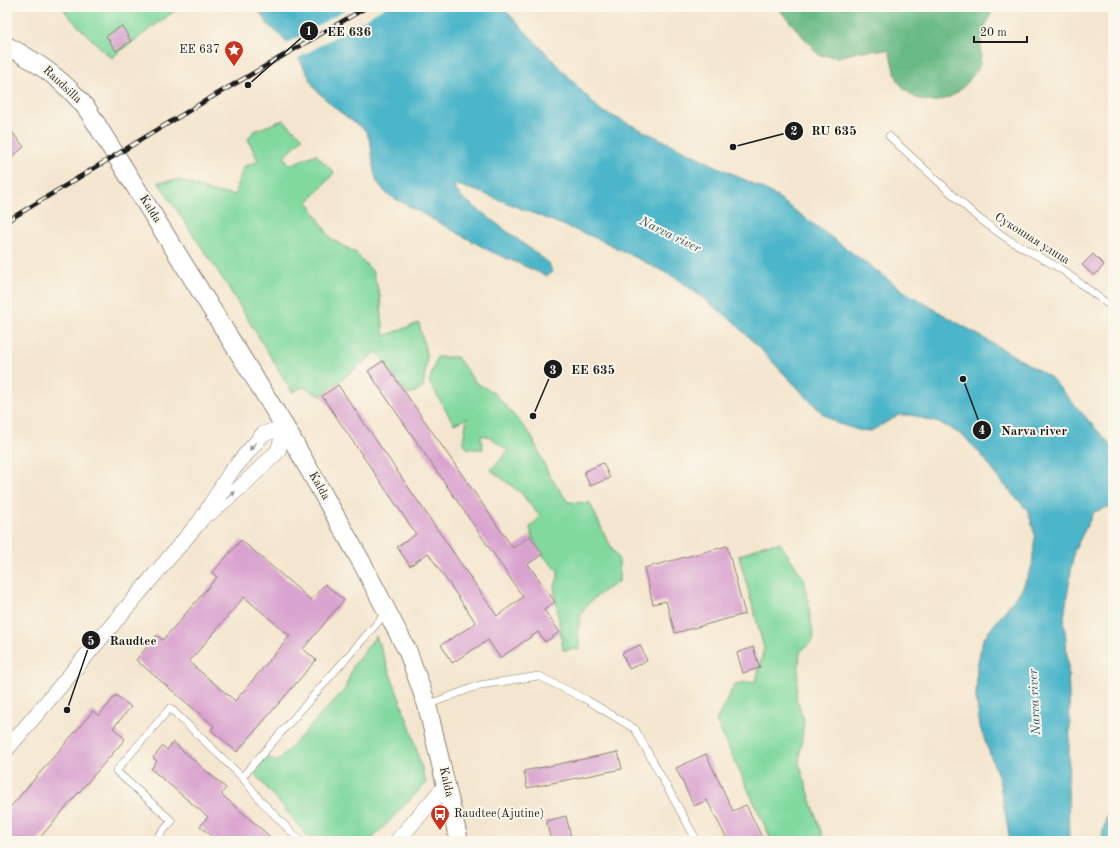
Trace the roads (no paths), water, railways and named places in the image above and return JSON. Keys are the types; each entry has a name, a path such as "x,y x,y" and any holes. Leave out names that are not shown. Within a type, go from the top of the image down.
{"street":[{"name":"Raudsilla","path":"7,46 34,61 58,77 73,92 88,109 118,158"},
{"name":"Kalda","path":"118,158 285,427 362,563 408,652 427,705 447,784 459,841"},
{"path":"202,520 230,472 263,434 285,427"},
{"path":"7,749 202,520 243,485 278,451 285,427"},
{"path":"397,841 447,784"}],"lane":[{"name":"Суконная улица","path":"889,136 977,217 1009,240 1061,269 1113,308"},
{"path":"242,777 387,612"},
{"path":"427,705 480,685 539,676 587,700 635,728 697,841"},
{"path":"154,841 172,821 116,771 170,708 242,777 260,800 300,841"}],"water":[{"path":"257,7 502,7 600,110 770,192 905,292 1050,377 1113,448 1113,511 1108,507 1094,512 1074,551 1064,618 1068,665 1070,726 1068,783 1069,841 1010,841 999,779 980,727 976,697 977,666 983,639 1022,589 1032,566 1035,535 1028,511 964,436 942,424 912,415 899,415 871,431 858,430 839,424 823,414 732,320 678,279 603,241 477,191 453,184 460,196 549,263 552,272 547,276 490,251 387,194 377,182 374,172 371,144 366,131 336,109 315,89 297,54 276,31 268,25"},
{"path":"1113,801 1113,841 1101,841 1105,822"}],"railway":[{"path":"7,221 200,104 367,7"}],"place":[{"name":"EE 637","path":"234,67"},
{"name":"EE 636","path":"248,85"},
{"name":"RU 635","path":"733,147"},
{"name":"Narva river","path":"963,379"},
{"name":"EE 635","path":"533,416"},
{"name":"Raudtee","path":"67,710"},
{"name":"Raudtee(Ajutine)","path":"440,831"}]}
